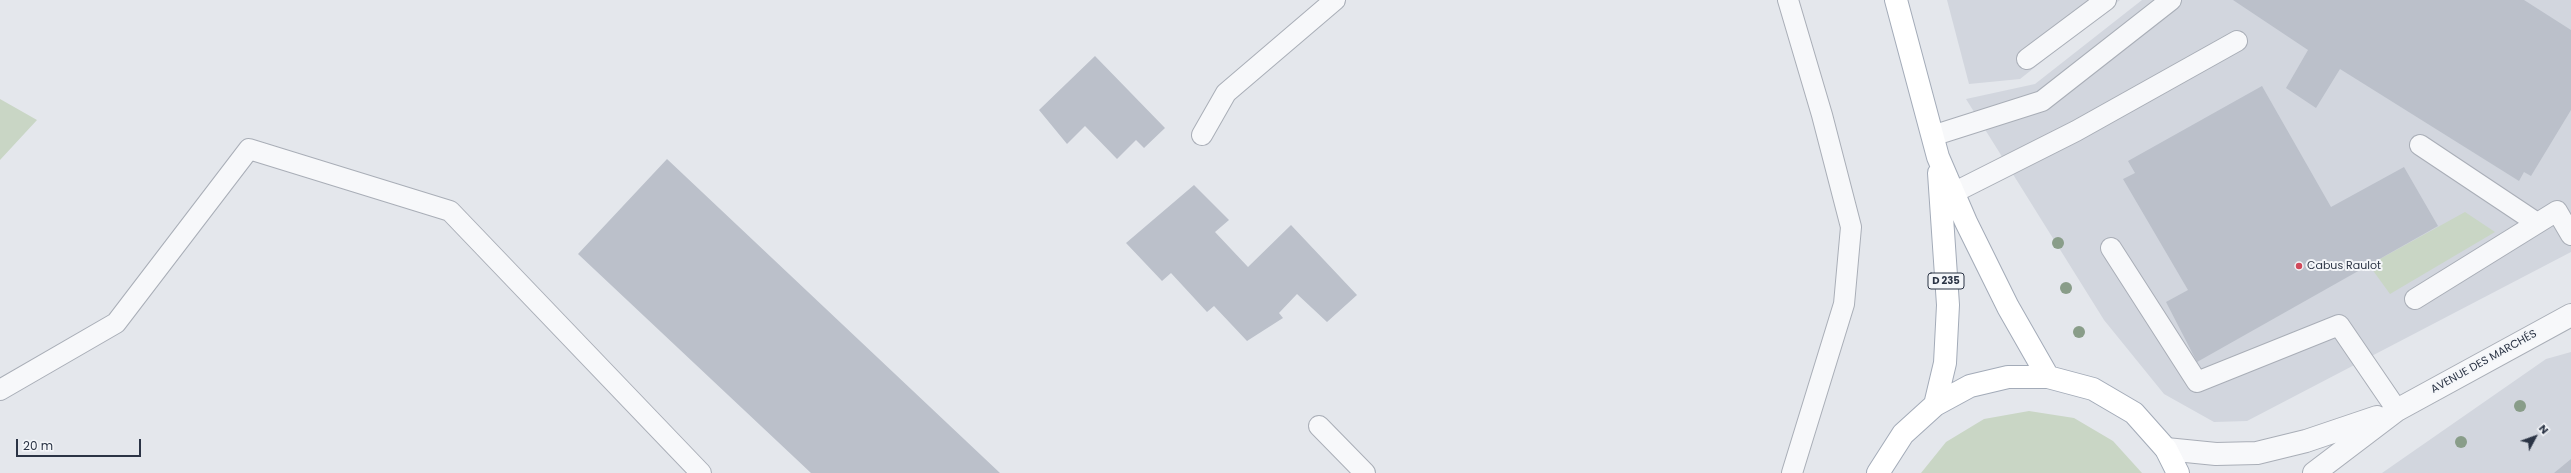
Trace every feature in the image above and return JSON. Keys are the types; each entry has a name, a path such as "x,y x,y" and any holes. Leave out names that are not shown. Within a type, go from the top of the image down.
{"main road":[{"name":"D 235","path":"1896,0 1938,157 1953,193 2008,307 2048,377"},
{"name":"D 235","path":"1935,404 1945,363 1948,305 1938,157"},
{"path":"1878,473 1903,434 1935,404 1970,386 2008,377 2048,377 2093,389 2134,413 2166,449 2178,473"}],"street":[{"name":"AVENUE DES MARCHÉS","path":"2314,473 2397,410 2571,315"},
{"name":"AVENUE DES MARCHÉS","path":"2166,449 2216,454 2257,453 2306,441 2397,410"}],"lane":[{"path":"1202,135 1226,93 1335,0"},
{"path":"1788,0 1822,114 1851,227 1844,304 1792,473"},
{"path":"2027,59 2106,0"},
{"path":"1932,136 2042,101 2172,0"},
{"path":"1953,193 2076,131 2237,41"},
{"path":"2420,145 2537,223"},
{"path":"0,390 116,322 249,149 450,211 701,473"},
{"path":"2415,299 2557,211 2571,235"},
{"path":"2111,248 2197,382 2339,325 2397,410"},
{"path":"1319,426 1365,473"}],"shaded area":[{"path":"1947,0 2120,0 2020,79 1969,84"},
{"path":"2142,0 2571,0 2571,252 2247,421 2214,422 2164,394 2104,320 1966,99 2035,84"},
{"path":"2571,352 2571,473 2382,473 2546,359"}],"green space":[{"path":"0,99 37,120 0,160"},
{"path":"2465,212 2495,232 2390,294 2369,265"},
{"path":"2029,411 2074,418 2113,441 2142,473 1921,473 1946,442 1984,419"}],"building":[{"path":"2233,0 2524,0 2571,30 2571,110 2531,176 2524,172 2519,181 2340,69 2316,108 2286,88 2308,50"},
{"path":"1095,56 1165,128 1144,148 1136,140 1117,159 1085,126 1067,144 1039,110"},
{"path":"2262,86 2331,207 2404,167 2438,226 2197,362 2166,302 2188,290 2123,179 2135,173 2128,161"},
{"path":"667,159 1000,473 811,473 578,254"},
{"path":"1194,185 1229,220 1215,232 1248,267 1291,225 1357,295 1327,322 1297,294 1279,313 1283,318 1247,341 1214,306 1207,312 1171,273 1162,281 1126,243"},
{"path":"2571,459 2571,473 2554,473"}],"place":[{"name":"Cabus Raulot","path":"2299,266"}]}
